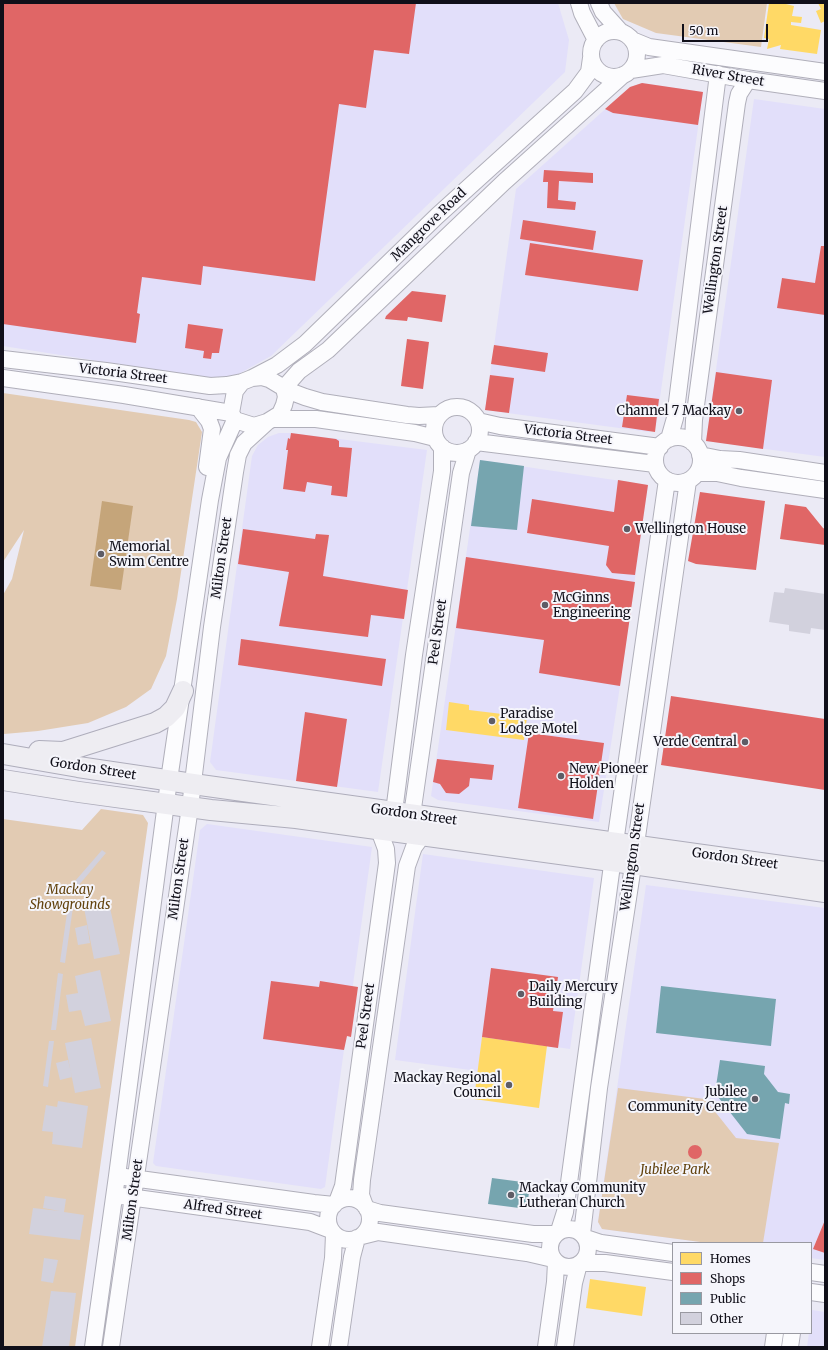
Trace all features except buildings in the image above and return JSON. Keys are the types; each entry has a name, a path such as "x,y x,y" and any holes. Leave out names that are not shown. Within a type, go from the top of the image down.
{"main road":[{"path":"3,750 62,752 155,723 175,708 183,691"},
{"name":"Gordon Street","path":"3,754 192,784 403,813 634,855 825,892"},
{"name":"Gordon Street","path":"3,780 166,804 296,818 422,836 613,852"},
{"path":"403,813 409,825 439,831 448,839"},
{"name":"Gordon Street","path":"634,855 825,872"}],"street":[{"path":"579,3 582,13 596,40"},
{"path":"599,3 603,12 627,36 637,52 637,58 627,72 617,77 603,74 598,70 591,58 592,46 601,35 607,32 614,31 627,36"},
{"name":"River Street","path":"627,36 649,47 825,72"},
{"name":"Mangrove Road","path":"247,380 273,368 302,346 446,207 575,91 589,72 591,58"},
{"name":"River Street","path":"627,72 663,66 748,80 825,90"},
{"name":"Mangrove Road","path":"284,388 299,371 328,350 493,192 627,72"},
{"name":"Wellington Street","path":"664,443 675,418 718,74"},
{"name":"Wellington Street","path":"697,449 694,420 737,103 748,80"},
{"name":"Victoria Street","path":"3,359 106,371 210,386 227,385 247,380"},
{"path":"262,377 305,397 322,402 407,415 439,415 448,409 455,407 462,408 473,414 478,421 479,432 472,446 461,452 454,452 448,451 439,443 415,432 316,419 270,421 254,426 233,416 234,391 247,380 262,377"},
{"name":"Victoria Street","path":"3,378 198,407 233,416"},
{"path":"270,421 280,414 284,405 286,397 284,388"},
{"path":"198,407 209,421 212,429 204,485 207,520"},
{"path":"439,415 434,426 439,443"},
{"name":"Milton Street","path":"93,1347 115,1195 169,780 207,520 216,463 233,416"},
{"name":"Milton Street","path":"111,1347 190,807 213,619 235,472 238,455 244,443 270,421"},
{"name":"Victoria Street","path":"478,421 500,426 664,443"},
{"path":"825,473 739,460 720,459 697,449 681,438 664,443 655,458 655,464 661,476 674,483 681,483 692,477 716,473 825,490"},
{"name":"Peel Street","path":"403,813 414,655 442,471 439,443"},
{"name":"Victoria Street","path":"472,446 655,464"},
{"name":"Peel Street","path":"403,813 461,474 472,446"},
{"path":"692,477 701,461 697,449"},
{"name":"Wellington Street","path":"584,1236 599,1088 692,477"},
{"name":"Wellington Street","path":"557,1233 564,1214 613,852 667,480"},
{"name":"Peel Street","path":"336,1204 343,1186 388,855 379,830"},
{"name":"Peel Street","path":"366,1208 361,1195 361,1187 407,866 414,847 422,836"},
{"path":"376,945 395,947"},
{"path":"364,1030 383,1033"},
{"name":"Alfred Street","path":"117,1176 314,1203 336,1204"},
{"name":"Alfred Street","path":"115,1195 310,1222 333,1232"},
{"path":"320,1347 333,1258 333,1232 328,1218 330,1212 336,1204 349,1199 355,1200 366,1208 380,1213 533,1234 557,1233"},
{"path":"339,1347 352,1257 360,1237 368,1226 369,1215 366,1208"},
{"path":"546,1347 555,1282 554,1261 549,1249 550,1243 557,1233 563,1229 573,1229 584,1236 601,1243 672,1253"},
{"path":"333,1232 345,1240 378,1232 527,1253 554,1261 565,1267 580,1263 605,1263 672,1272"},
{"path":"565,1347 574,1283 580,1263 587,1254 588,1249 584,1236"},
{"path":"812,1272 825,1274"},
{"path":"812,1292 825,1294"},
{"path":"773,1347 775,1334"},
{"path":"790,1347 792,1334"}],"shaded area":[{"path":"3,3 558,3 569,40 565,72 271,356 226,381 3,346"},
{"path":"642,83 703,92 656,426 649,432 485,410 516,189 630,87"},
{"path":"754,99 825,109 825,457 706,441"},
{"path":"279,433 291,433 427,450 378,792 216,770 210,762 252,456 258,445 268,437"},
{"path":"480,460 648,485 620,686 599,822 438,800 431,796"},
{"path":"102,501 133,506 121,590 90,586"},
{"path":"207,824 372,847 325,1187 321,1189 156,1166 153,1163 200,830"},
{"path":"423,854 594,878 570,1049 483,1037 478,1071 395,1060"},
{"path":"646,885 825,908 825,1260 812,1258 812,1242 700,1242 602,1229 598,1222"},
{"path":"812,1310 825,1312 825,1347 807,1347 809,1334 812,1334"}],"green space":[{"path":"614,3 767,3 761,47 656,33 623,19"},
{"name":"Memorial Swim Centre","path":"3,393 189,420 196,422 202,432 177,599 166,656 151,689 126,707 88,723 38,731 4,734 3,595 12,579 24,530 3,562"},
{"name":"Mackay Showgrounds","path":"101,809 143,815 148,823 75,1347 3,1347 3,819 82,830"},
{"name":"Jubilee Park","path":"618,1088 705,1099 736,1138 779,1143 763,1242 700,1242 602,1229 598,1222"}],"place":[{"name":"Channel 7 Mackay","path":"739,411"},
{"name":"Wellington House","path":"627,529"},
{"name":"Memorial Swim Centre","path":"101,554"},
{"name":"McGinns Engineering","path":"545,605"},
{"name":"Paradise Lodge Motel","path":"492,721"},
{"name":"Verde Central","path":"745,742"},
{"name":"New Pioneer Holden","path":"561,776"},
{"name":"Daily Mercury Building","path":"521,994"},
{"name":"Mackay Regional Council","path":"509,1085"},
{"name":"Jubilee Community Centre","path":"755,1099"},
{"name":"Mackay Community Lutheran Church","path":"511,1195"}]}
